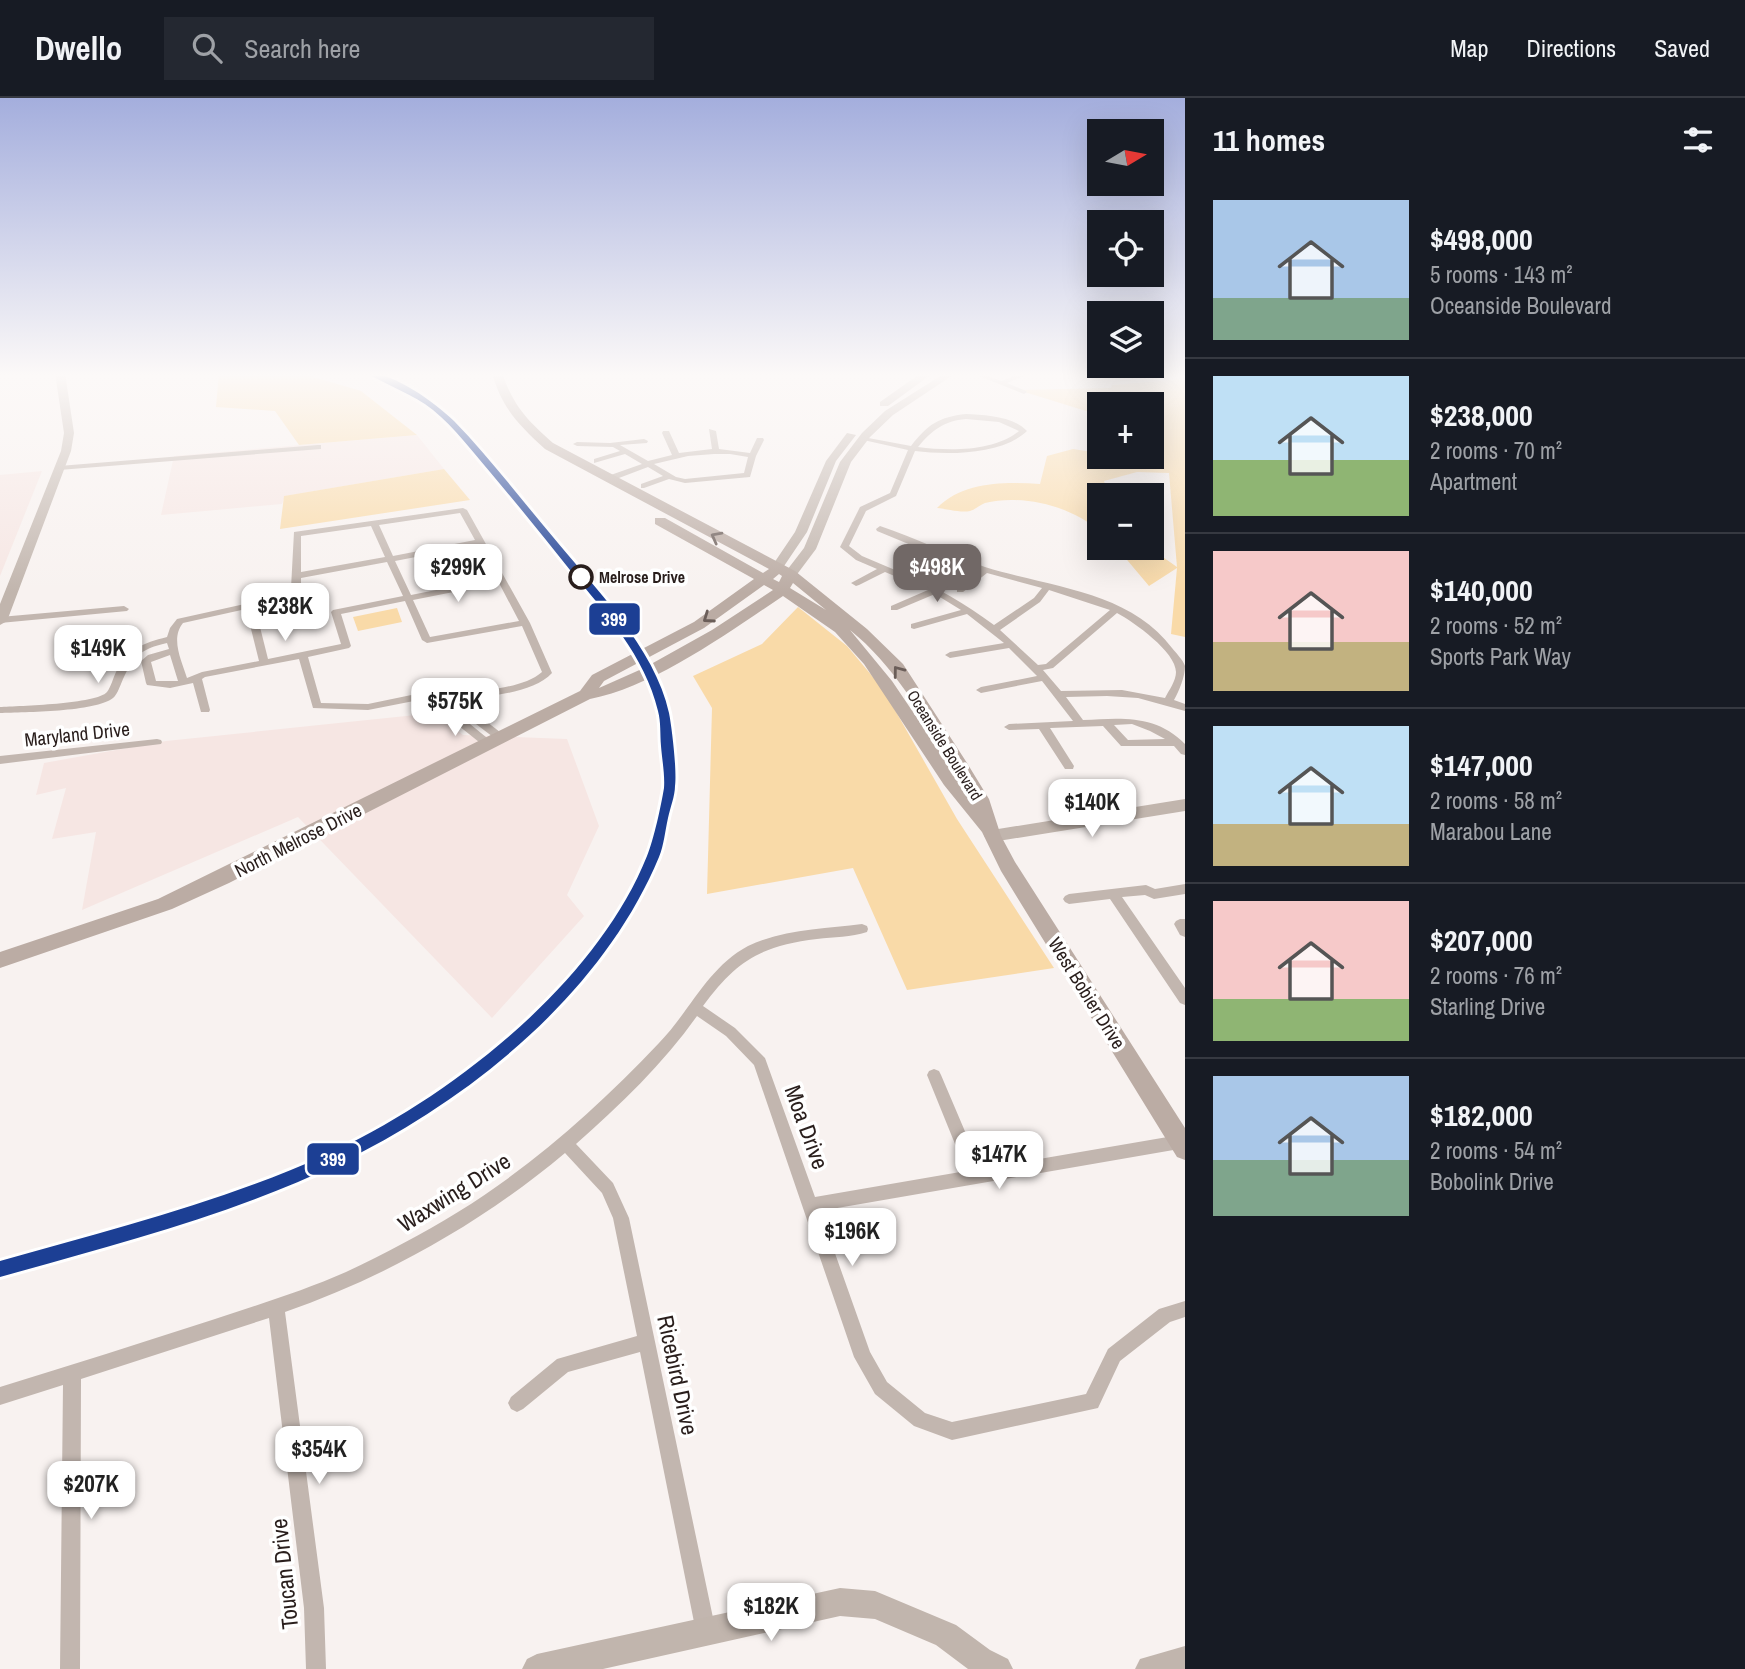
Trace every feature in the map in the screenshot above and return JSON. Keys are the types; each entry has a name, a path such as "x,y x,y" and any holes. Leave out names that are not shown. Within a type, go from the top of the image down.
{"main road":[{"path":"0,621 60,468 66,446"},
{"name":"Oceanside Boulevard","path":"535,446 587,480 777,574 782,590 806,601 851,640 887,684 962,801 992,835"},
{"name":"Oceanside Boulevard","path":"550,446 777,574 862,632 897,667 980,799 992,835"},
{"path":"777,574 801,531 831,461 842,446"},
{"path":"777,574 810,549 846,461 857,446"},
{"path":"587,480 601,479 640,500 650,502"},
{"name":"North Melrose Drive","path":"586,695 598,678 699,625 777,574"},
{"name":"North Melrose Drive","path":"0,960 165,904 222,878 586,695 608,691 650,671 717,633 782,590"},
{"path":"992,835 1185,805"},
{"name":"West Bobier Drive","path":"992,835 1008,866 1183,1144"},
{"path":"537,1669 840,1602 875,1605 946,1635 998,1669"},
{"path":"1150,1669 1185,1661"}],"street":[{"path":"620,446 670,476 685,481 749,473 752,456 757,446"},
{"path":"672,446 676,455"},
{"path":"715,446 716,453"},
{"path":"900,446 938,452 986,446"},
{"path":"916,446 903,465 893,494 863,509 844,544 849,552 935,591 994,630 1057,694 1079,722"},
{"path":"60,468 318,447"},
{"path":"597,461 627,451"},
{"path":"608,479 676,455 716,453 752,456"},
{"path":"644,486 670,476"},
{"path":"183,682 170,639 172,629 180,621 291,595 296,589 296,534 460,508 525,623 547,673 528,684 452,699 441,706"},
{"path":"374,523 427,640 525,623"},
{"path":"880,529 986,570 1118,608 1150,630 1181,667 1181,677 1168,702"},
{"path":"295,576 481,542"},
{"path":"896,573 929,550"},
{"path":"856,583 886,568"},
{"path":"960,590 986,570"},
{"path":"174,651 146,661 150,683 168,685 202,675 346,646 337,612 501,580"},
{"path":"994,630 1037,600 1047,587"},
{"path":"894,608 935,591"},
{"path":"250,605 264,663"},
{"path":"981,690 1038,674 1118,608"},
{"path":"0,621 124,609"},
{"path":"914,626 968,611"},
{"path":"0,710 85,704 106,699 111,695 131,653 146,644 170,639"},
{"path":"950,655 1010,645"},
{"path":"303,655 317,706 368,707 424,696 435,689 444,689 451,693 452,699 494,741"},
{"path":"197,678 205,710"},
{"path":"1057,694 1131,693 1185,708"},
{"path":"424,696 426,704 441,706 494,741"},
{"path":"1009,727 1079,722 1139,722 1177,742 1185,751"},
{"path":"1105,722 1125,744 1177,742"},
{"path":"1042,724 1069,766"},
{"name":"Maryland Drive","path":"0,760 157,742"},
{"path":"1069,899 1146,890 1154,894 1185,889"},
{"path":"1113,894 1185,999"},
{"path":"1185,923 1180,924 1185,932"},
{"name":"Waxwing Drive","path":"0,1396 276,1308 352,1277 430,1236 500,1193 567,1144 670,1040 720,974 752,950 770,943 862,929"},
{"name":"Moa Drive","path":"695,1008 723,1024 749,1047 760,1062 863,1357 881,1388 920,1420 952,1431 1093,1402 1114,1355 1165,1315 1185,1309"},
{"path":"934,1075 976,1177"},
{"name":"Ricebird Drive","path":"567,1144 608,1188 621,1218 706,1632"},
{"path":"811,1205 1183,1144"},
{"name":"Toucan Drive","path":"276,1308 314,1608 316,1669"},
{"path":"517,1403 562,1365 646,1342"},
{"path":"70,1669 72,1373"}],"shaded area":[{"path":"286,446 426,446 444,469 285,496 282,504 161,515 174,456"},
{"path":"1164,446 1185,446 1185,637 1171,634 1177,568 1149,586 1127,560 1164,560 1164,558 1177,567 1169,473 1137,472 1104,481 1105,483 1087,483 1087,521 1061,509 1030,501 985,503 966,511 937,508 948,499 972,488 1013,483 1040,484 1047,456 1073,449 1087,451 1087,469 1164,469"},
{"path":"444,469 470,500 280,529 284,496"},
{"path":"42,471 0,576 0,475"},
{"path":"798,607 847,646 883,689 957,819 1054,968 907,990 853,868 707,894 712,708 693,676 762,644"},
{"path":"397,608 402,622 358,631 353,617"},
{"path":"435,713 463,735 567,739 599,826 567,895 584,916 492,1018 298,817 82,910 96,832 52,839 66,788 36,795 44,763 166,741"}],"transit line":[{"name":"399","path":"0,1269 212,1207 295,1176 395,1126 457,1085 519,1036 574,981 621,920 654,854 670,785 664,714 651,677 621,628 472,446"}],"place":[{"name":"Melrose Drive","path":"581,577"}]}
